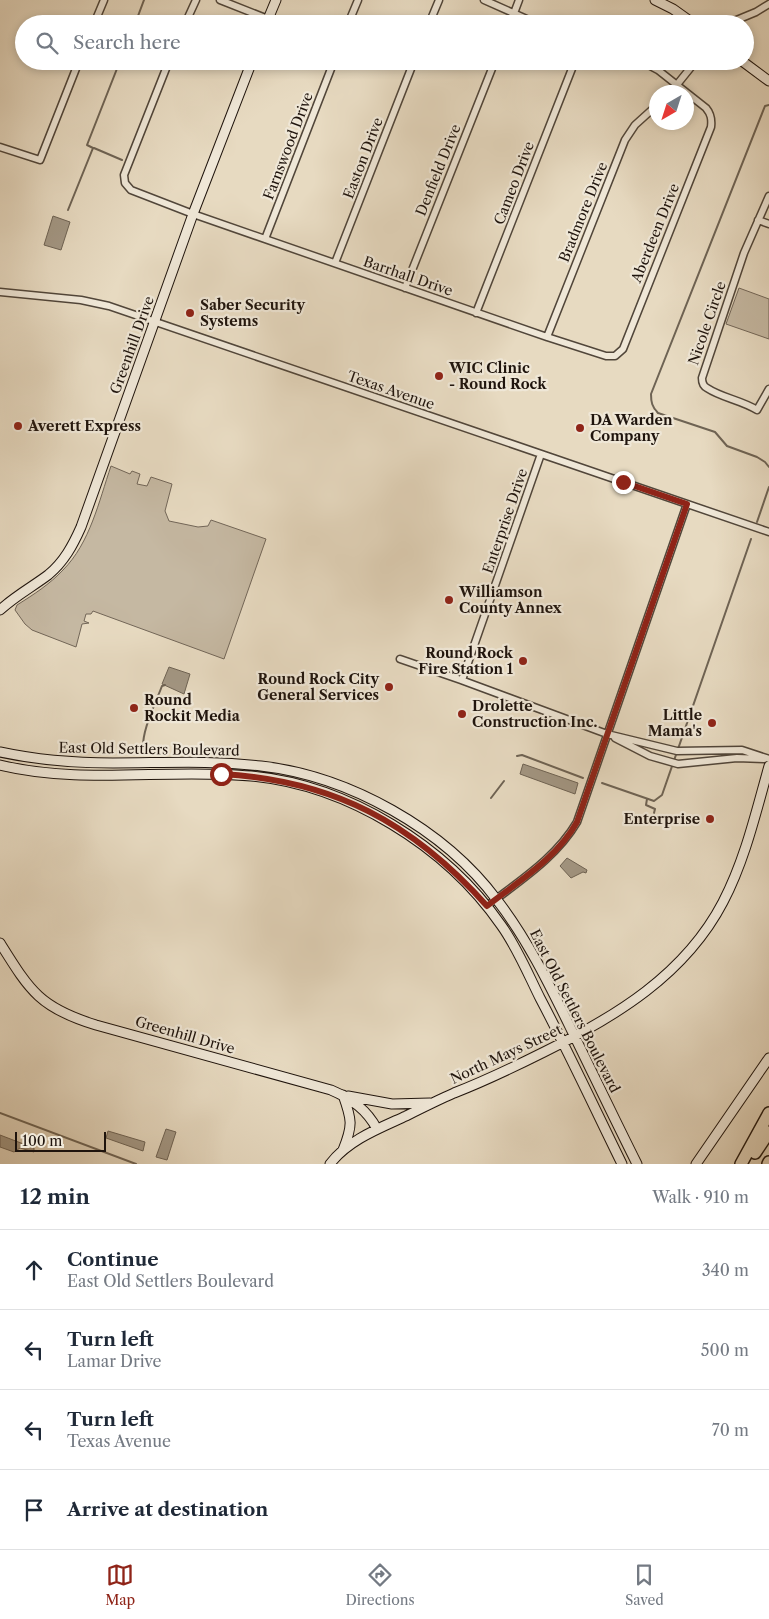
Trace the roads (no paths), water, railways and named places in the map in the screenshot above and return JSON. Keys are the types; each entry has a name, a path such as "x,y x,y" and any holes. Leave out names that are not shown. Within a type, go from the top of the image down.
{"highway":[{"path":"741,1164 769,1112"},
{"path":"749,1164 769,1132"}],"main road":[{"path":"270,15 276,0"},
{"path":"655,0 681,15"},
{"path":"754,69 769,80"},
{"name":"Greenhill Drive","path":"0,610 50,574 63,560 74,542 192,214 248,70"},
{"name":"East Old Settlers Boulevard","path":"0,752 72,762 222,762 276,768 328,781 378,802 439,841 470,869 496,898 529,947 629,1148 639,1164"},
{"name":"East Old Settlers Boulevard","path":"0,765 40,771 114,776 221,774 252,776 308,788 363,809 408,834 451,868 487,906 503,927 563,1043 622,1164"},
{"name":"North Mays Street","path":"330,1164 356,1141 377,1129 491,1078 575,1037 614,1015 649,990 672,968 708,927 722,904 738,870 769,766"},
{"name":"Greenhill Drive","path":"0,943 21,977 35,994 52,1007 72,1017 331,1090 343,1095 363,1109 372,1119 377,1129"},
{"path":"696,1164 769,1058"},
{"path":"343,1095 392,1104 432,1103"},
{"path":"342,1153 349,1135 351,1117 343,1095"}],"street":[{"path":"98,15 104,0"},
{"path":"189,15 196,0"},
{"path":"220,0 254,15"},
{"path":"352,15 358,0"},
{"path":"432,15 438,0"},
{"path":"484,0 518,15"},
{"path":"514,13 519,0"},
{"path":"749,15 769,4"},
{"path":"0,147 40,160 75,70"},
{"name":"Barrhall Drive","path":"165,70 124,175 127,187 131,190 192,214 547,338 606,356 616,356"},
{"name":"Farnswood Drive","path":"265,239 331,70"},
{"name":"Easton Drive","path":"335,263 410,70"},
{"name":"Denfield Drive","path":"405,288 491,70"},
{"name":"Cameo Drive","path":"476,313 571,70"},
{"path":"658,70 677,85 689,70"},
{"name":"Aberdeen Drive","path":"616,356 623,349 711,127 711,116 706,108 694,98"},
{"name":"Bradmore Drive","path":"547,338 625,140 635,125 649,112"},
{"name":"Nicole Circle","path":"769,196 744,253 702,378 704,386 708,389 757,410 769,389"},
{"path":"758,220 769,224"},
{"name":"Texas Avenue","path":"0,292 81,300 109,306 769,532"},
{"name":"Enterprise Drive","path":"462,680 541,454"},
{"path":"487,906 554,852 572,832 577,822 687,504"},
{"path":"400,659 607,734 655,758 678,764 737,758 769,759"},
{"path":"607,734 677,751 742,750 769,759"}],"waterway":[{"path":"138,15 144,0"},
{"path":"68,210 93,148 87,145 116,70"},
{"path":"769,105 765,106 651,394 652,404 658,413 715,432 727,446 757,457 769,467"},
{"path":"94,148 122,160"},
{"path":"757,522 769,487"},
{"path":"602,783 654,801 662,795 751,539"},
{"path":"144,752 143,745 146,728 162,686 165,685"},
{"path":"517,756 522,755 583,778"},
{"path":"491,798 504,781"},
{"path":"647,799 646,805 655,809 654,813"},
{"path":"0,1113 136,1164"}],"place":[{"name":"Saber Security Systems","path":"190,313"},
{"name":"WIC Clinic - Round Rock","path":"439,376"},
{"name":"Averett Express","path":"18,426"},
{"name":"DA Warden Company","path":"580,428"},
{"name":"Williamson County Annex","path":"449,600"},
{"name":"Round Rock Fire Station 1","path":"523,661"},
{"name":"Round Rock City General Services","path":"389,687"},
{"name":"Round Rockit Media","path":"134,708"},
{"name":"Drolette Construction Inc.","path":"462,714"},
{"name":"Little Mama's","path":"712,723"},
{"name":"Enterprise","path":"710,819"}]}
